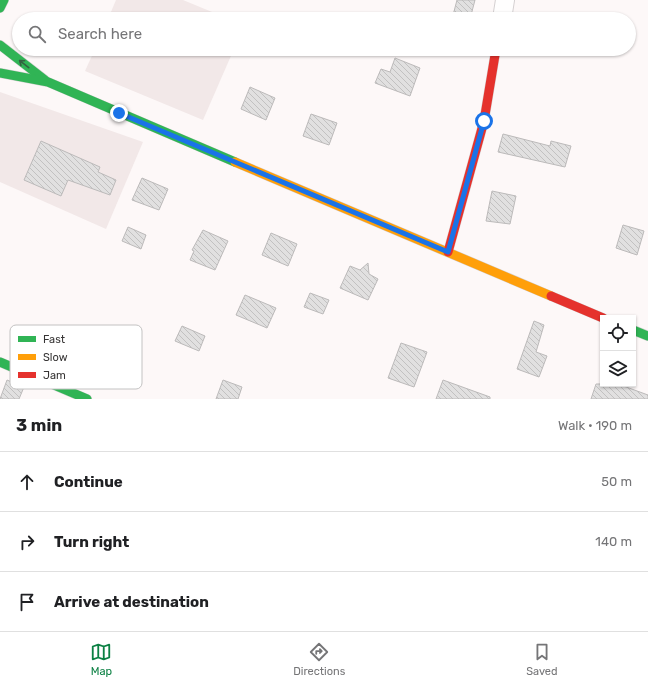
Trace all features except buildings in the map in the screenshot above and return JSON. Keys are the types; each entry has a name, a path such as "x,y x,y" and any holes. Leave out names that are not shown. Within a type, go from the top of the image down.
{"street":[{"path":"0,8 4,0"},
{"path":"503,12 505,0"},
{"path":"0,45 12,54"},
{"path":"14,56 48,82"},
{"path":"448,252 484,121 495,56"},
{"path":"0,73 48,82 600,317"},
{"path":"636,331 648,336"},
{"path":"0,362 10,366"},
{"path":"64,389 88,399"}],"shaded area":[{"path":"116,0 183,0 212,12 111,12"},
{"path":"92,56 231,56 203,120 85,71"},
{"path":"0,92 143,142 106,229 0,182"}],"traffic: fast":[{"path":"0,8 4,0"},
{"path":"0,45 12,54"},
{"path":"14,56 45,80"},
{"path":"0,73 48,82 235,162"},
{"path":"636,331 648,336"},
{"path":"0,362 10,366"},
{"path":"63,389 87,399"}],"traffic: slow":[{"path":"235,162 551,296"}],"traffic: jam":[{"path":"448,252 484,121 495,56"},
{"path":"551,296 600,317"}],"route":[{"path":"119,113 448,252 484,121"}]}
